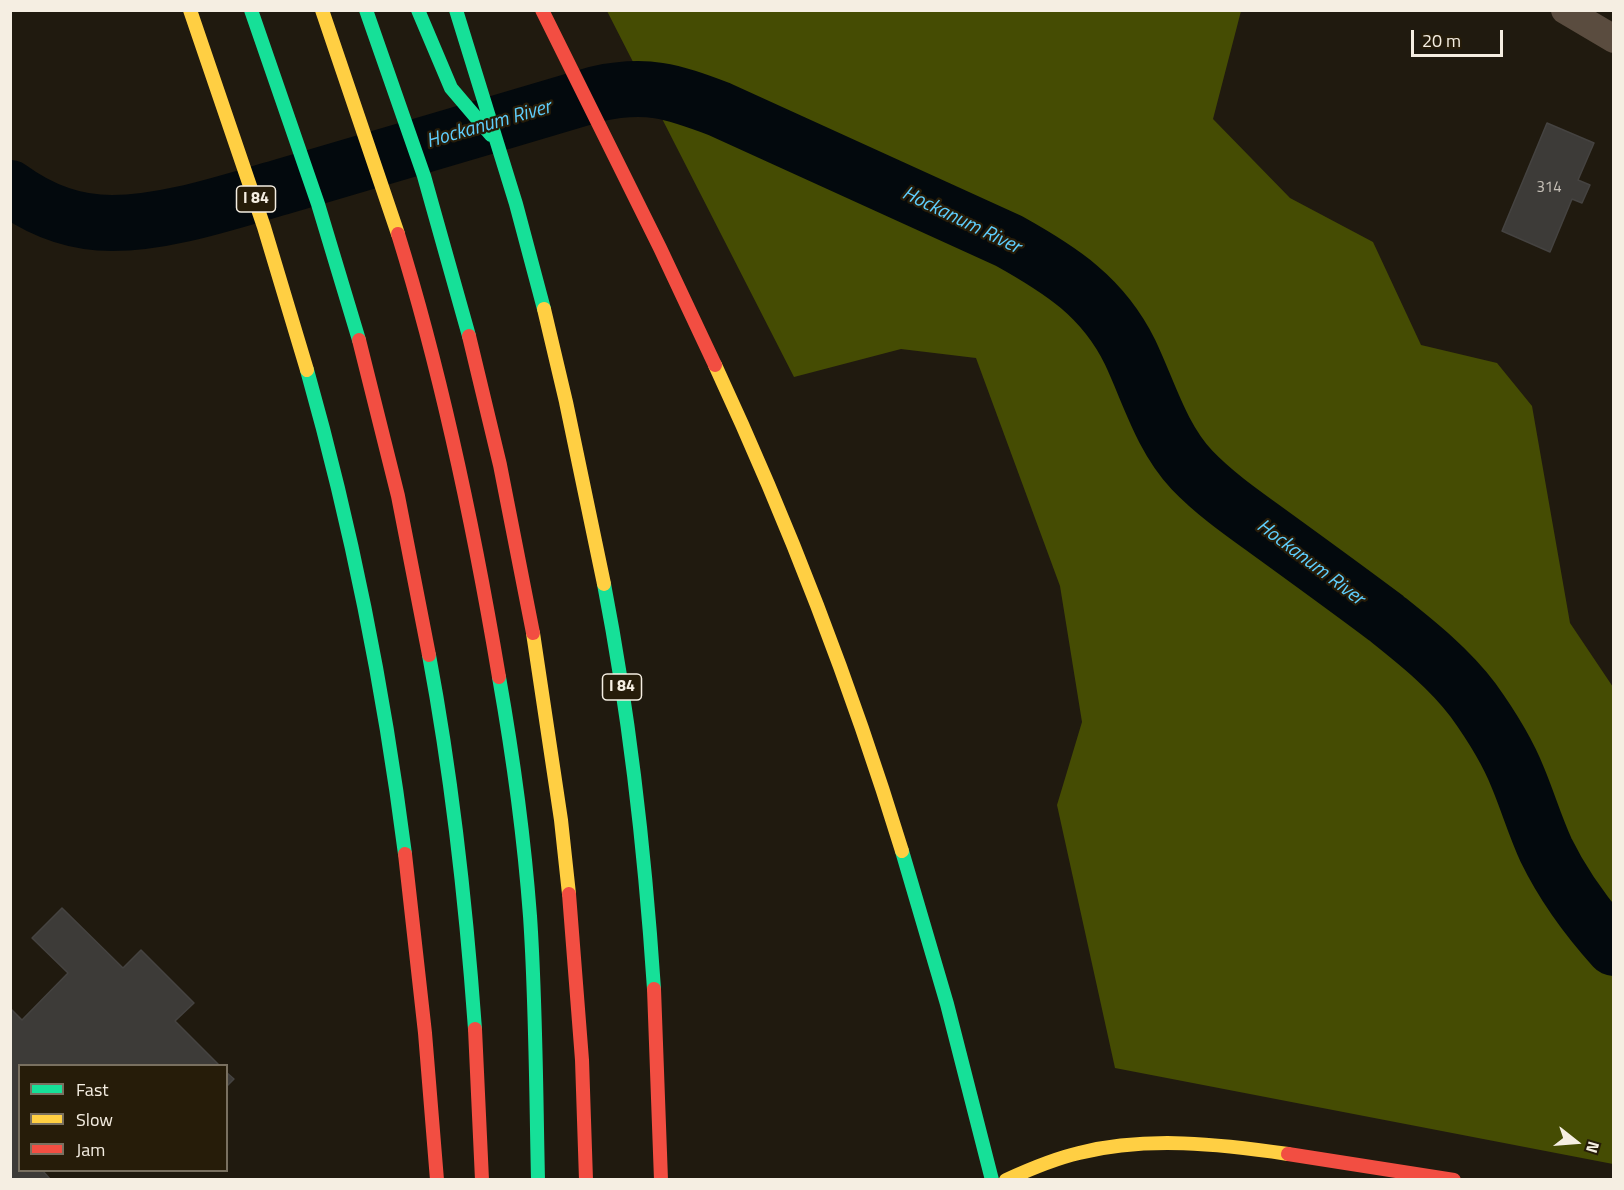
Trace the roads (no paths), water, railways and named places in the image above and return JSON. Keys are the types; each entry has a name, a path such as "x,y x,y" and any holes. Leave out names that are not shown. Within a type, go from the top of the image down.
{"highway":[{"name":"I 84","path":"190,10 281,279 332,458 364,595 381,686 404,836 426,1044 437,1179"},
{"path":"251,10 285,102 336,261 375,400 396,486 438,709 456,833 470,966 482,1179"},
{"path":"322,10 348,82 423,320 459,465 495,647 524,849 532,946 538,1179"},
{"path":"366,10 440,229 473,351 503,477 525,586 549,725 562,826 583,1054 586,1179"},
{"path":"418,10 448,81 460,100 499,143"},
{"name":"I 84","path":"456,10 499,143 548,328 583,480 622,689 645,874 661,1179"},
{"path":"545,15 624,171 692,314 770,488 842,672 911,879 963,1062 992,1179"},
{"path":"1006,1179 1056,1159 1089,1150 1155,1143 1205,1144 1276,1152 1454,1179"}],"street":[{"path":"1565,10 1614,39"}],"waterway":[{"name":"Hockanum River","path":"10,188 46,209 85,221 133,222 176,216 596,94 645,89 672,93 719,109 1009,241 1063,274 1094,300 1107,316 1130,352 1172,443 1200,478 1237,509 1386,618 1432,656 1464,688 1509,758 1542,841 1560,876 1585,913 1614,948"}]}
